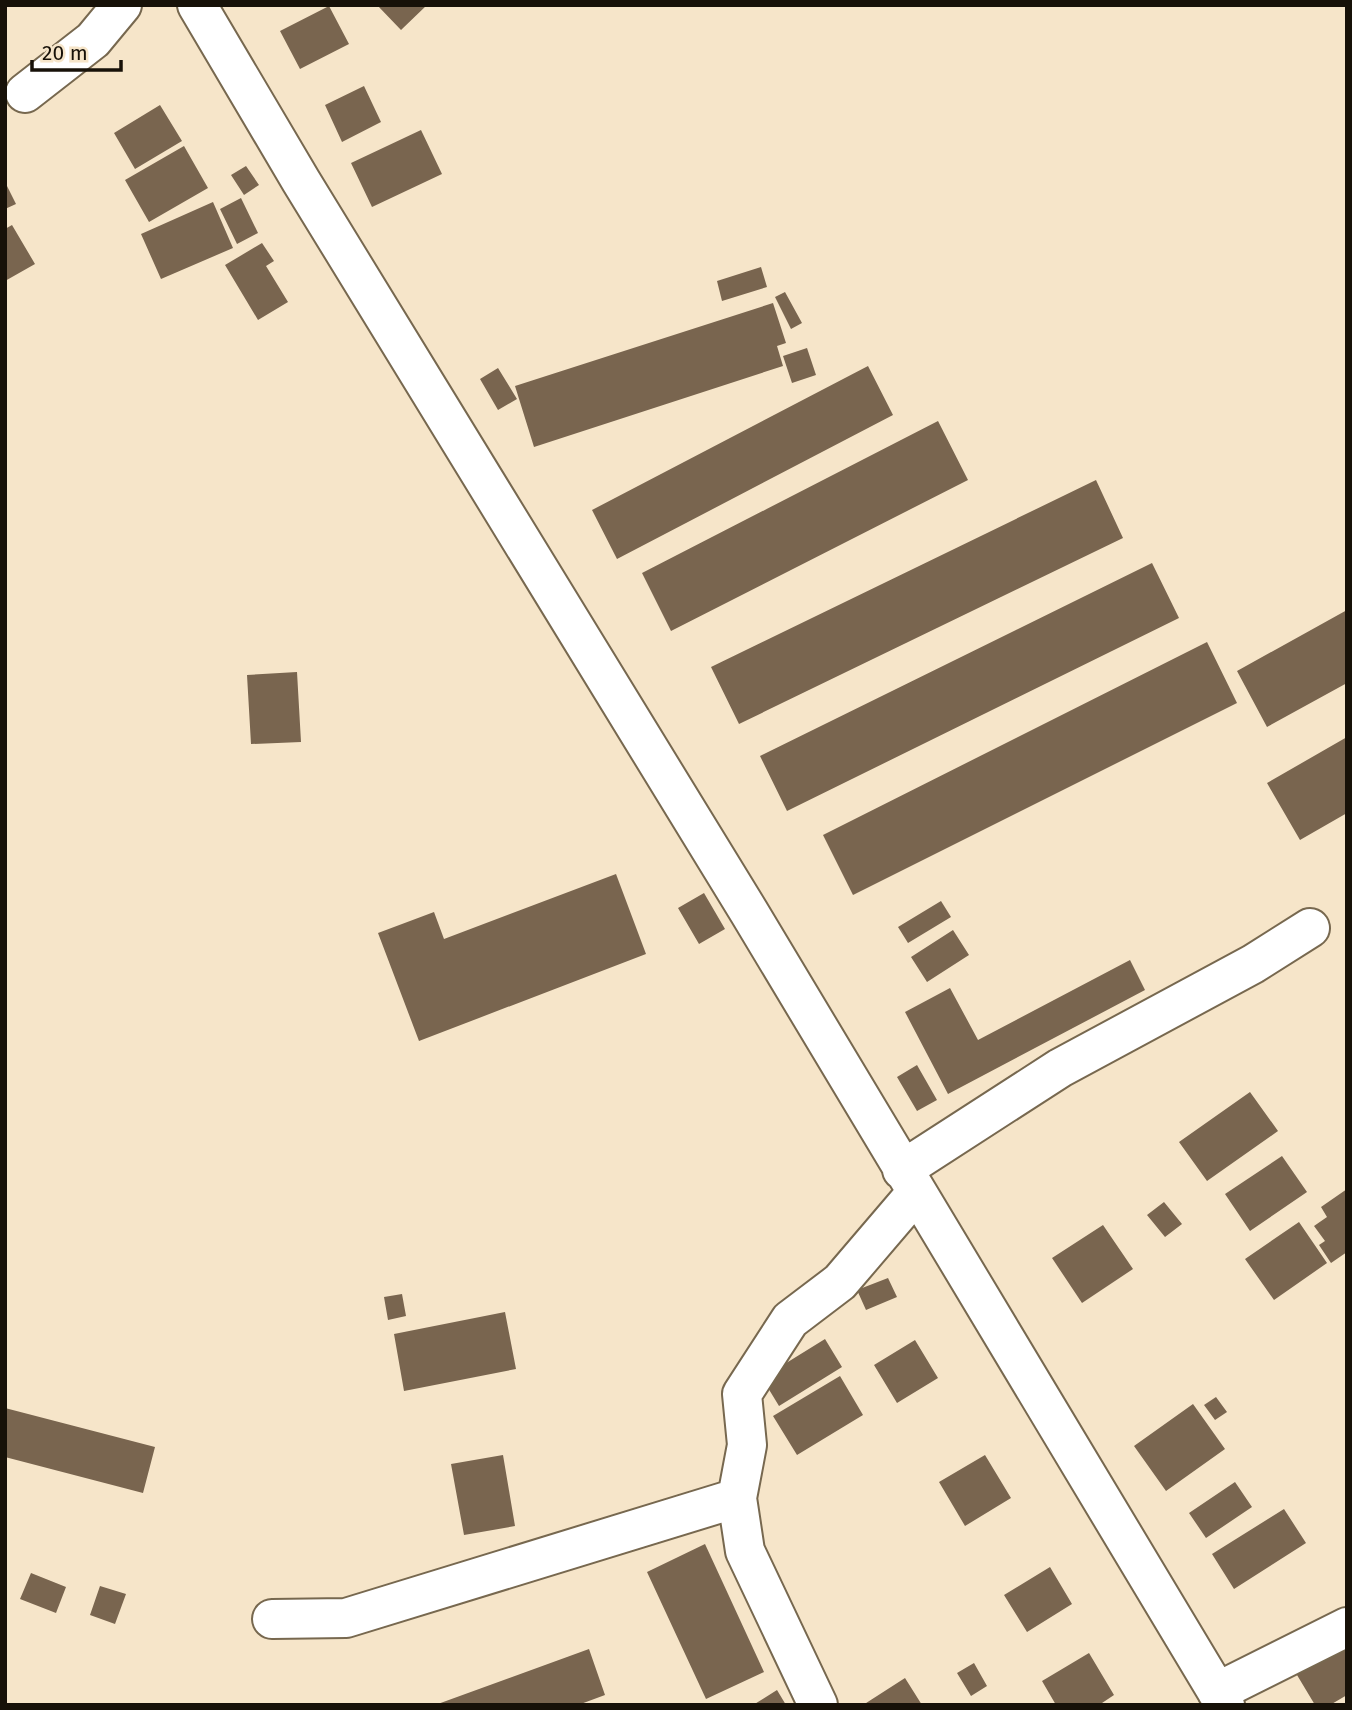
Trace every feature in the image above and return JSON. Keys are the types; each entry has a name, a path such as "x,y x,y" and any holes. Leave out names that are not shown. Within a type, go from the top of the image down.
{"street":[{"path":"25,93 93,40 122,5"},
{"path":"197,5 301,181 749,912 1221,1698 1347,1627"},
{"path":"818,1705 745,1551 737,1498 747,1445 742,1394 790,1320 840,1282 909,1181 1060,1068 1253,964 1310,928"},
{"path":"272,1619 346,1618 737,1498"}],"building":[{"path":"377,5 427,5 401,30"},
{"path":"329,6 349,44 300,69 280,31"},
{"path":"364,86 381,122 342,142 325,105"},
{"path":"160,105 182,141 135,169 114,133"},
{"path":"421,130 442,174 372,207 351,163"},
{"path":"184,146 208,188 149,222 125,180"},
{"path":"246,166 259,185 244,195 231,175"},
{"path":"5,182 16,204 5,209"},
{"path":"241,198 258,233 237,244 220,209"},
{"path":"213,202 233,248 161,279 141,234"},
{"path":"12,225 35,264 5,281 5,229"},
{"path":"262,243 274,261 266,266 288,302 258,320 225,265"},
{"path":"761,267 767,287 722,301 717,281"},
{"path":"785,292 802,323 791,329 775,297"},
{"path":"773,303 786,343 777,346 783,366 534,447 515,386"},
{"path":"807,348 816,375 792,383 783,356"},
{"path":"868,366 893,415 617,559 592,510"},
{"path":"498,368 517,399 498,410 480,379"},
{"path":"938,421 968,480 671,631 642,573"},
{"path":"1096,480 1123,538 739,724 711,667"},
{"path":"1152,563 1179,618 787,811 760,756"},
{"path":"1347,610 1347,683 1267,727 1237,671"},
{"path":"1207,642 1237,703 853,895 823,835"},
{"path":"297,672 301,742 251,744 247,675"},
{"path":"1347,737 1347,813 1300,840 1267,783"},
{"path":"616,874 646,954 419,1041 378,933 434,912 444,939"},
{"path":"704,893 725,929 699,944 678,908"},
{"path":"941,901 951,917 908,943 898,927"},
{"path":"953,930 969,955 927,982 911,957"},
{"path":"1130,960 1145,990 948,1094 905,1012 950,988 978,1040"},
{"path":"917,1065 937,1100 917,1111 897,1077"},
{"path":"1250,1092 1278,1131 1207,1181 1179,1142"},
{"path":"1282,1156 1307,1192 1250,1231 1225,1194"},
{"path":"1347,1189 1347,1252 1331,1263 1319,1245 1325,1241 1314,1226 1327,1217 1321,1207"},
{"path":"1164,1202 1182,1224 1165,1237 1147,1215"},
{"path":"1299,1222 1327,1263 1274,1300 1245,1259"},
{"path":"1103,1225 1133,1269 1082,1303 1052,1258"},
{"path":"888,1278 897,1297 866,1310 857,1290"},
{"path":"402,1294 406,1316 388,1320 384,1297"},
{"path":"505,1312 516,1369 404,1391 394,1334"},
{"path":"825,1339 842,1367 779,1406 762,1378"},
{"path":"915,1340 938,1378 897,1403 874,1365"},
{"path":"840,1376 863,1415 797,1455 773,1416"},
{"path":"1216,1397 1227,1412 1215,1420 1204,1405"},
{"path":"1193,1404 1225,1449 1166,1491 1134,1446"},
{"path":"5,1408 155,1447 143,1493 5,1457"},
{"path":"503,1455 515,1526 464,1535 451,1464"},
{"path":"985,1455 1011,1498 965,1526 939,1482"},
{"path":"1235,1482 1252,1507 1206,1538 1189,1513"},
{"path":"1284,1509 1306,1543 1234,1589 1212,1554"},
{"path":"705,1544 764,1672 706,1699 647,1572"},
{"path":"1050,1567 1072,1604 1027,1632 1004,1595"},
{"path":"31,1573 66,1587 56,1613 20,1599"},
{"path":"100,1586 126,1594 115,1624 90,1615"},
{"path":"1347,1644 1347,1695 1330,1705 1315,1705 1294,1670"},
{"path":"589,1649 605,1695 578,1705 435,1705"},
{"path":"1089,1653 1114,1695 1099,1705 1056,1705 1042,1681"},
{"path":"974,1663 987,1686 971,1696 957,1673"},
{"path":"905,1678 922,1705 863,1705"},
{"path":"777,1690 786,1705 753,1705"}]}
